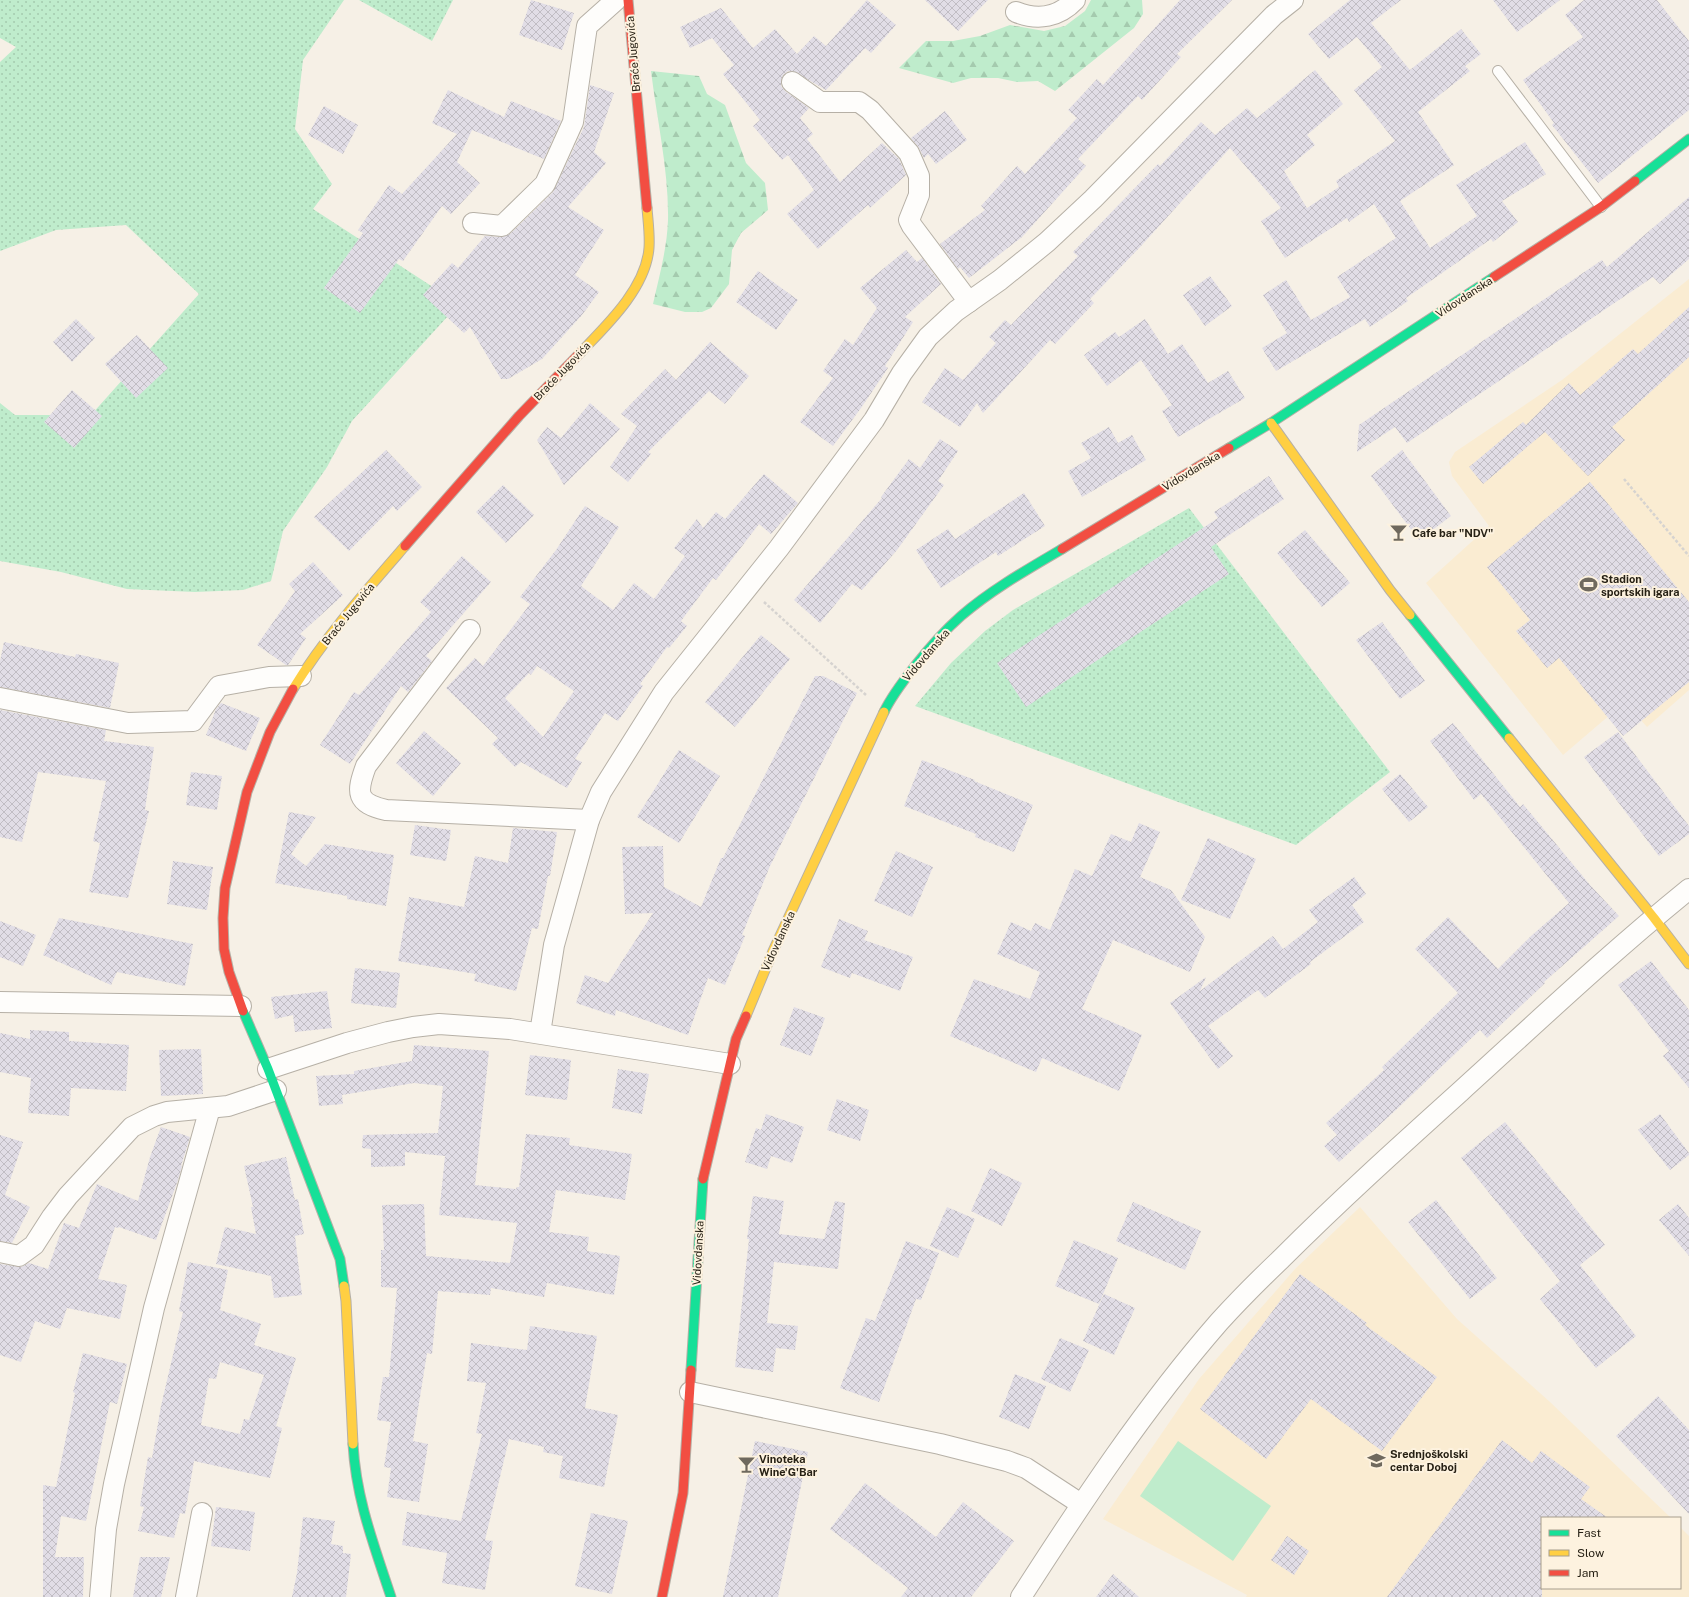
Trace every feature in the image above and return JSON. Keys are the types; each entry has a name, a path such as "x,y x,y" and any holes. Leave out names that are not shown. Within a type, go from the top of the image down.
{"street":[{"path":"473,223 502,226 545,184 573,122 588,26 616,0"},
{"name":"Braće Jugovića","path":"391,1597 362,1509 357,1484 353,1443 346,1301 340,1259 268,1069 241,1006 229,972 224,949 223,918 225,888 247,792 270,732 284,704 301,676 329,636 361,596 519,416 602,330 637,287 644,269 649,249 647,202 628,0"},
{"path":"1016,12 1028,17 1041,18 1067,8 1075,0"},
{"path":"540,1033 554,945 589,820 601,792 664,692 789,535 874,420 902,373 928,337 956,311 1000,280 1047,242 1093,199 1274,15 1293,0"},
{"path":"792,82 820,102 859,102 870,110 909,153 919,176 920,186 919,195 909,220 969,302"},
{"name":"Vidovdanska","path":"662,1597 683,1493 703,1177 736,1039 773,951 888,704 903,680 920,658 960,617 1020,574 1271,423 1601,206 1689,139"},
{"path":"1271,423 1390,590 1654,918 1689,964"},
{"path":"470,630 366,766 360,784 362,798 371,806 386,810 589,820"},
{"path":"0,698 128,723 193,721 219,686 269,677 301,676"},
{"path":"1021,1597 1081,1504 1176,1375 1239,1300 1329,1211 1654,918 1689,889"},
{"path":"0,1002 241,1006"},
{"path":"268,1069 347,1043 413,1027 439,1024 510,1029 540,1033 730,1064"},
{"path":"0,1252 20,1256 30,1249 68,1196 132,1128 154,1116 167,1112 228,1106 276,1090"},
{"path":"100,1597 106,1529 114,1484 152,1316 210,1108"},
{"path":"690,1392 940,1444 1007,1461 1026,1468 1081,1504"},
{"path":"186,1597 202,1513"}],"lane":[{"path":"1498,71 1601,206"}],"path":[{"path":"1624,479 1689,556"},
{"path":"764,602 866,695"}],"shaded area":[{"path":"1689,279 1689,690 1647,727 1625,702 1563,755 1426,583 1489,526 1452,476 1449,462 1455,452 1562,380"},
{"name":"Srednjoškolski centar Doboj","path":"1360,1207 1457,1319 1550,1402 1670,1517 1541,1517 1541,1589 1681,1589 1681,1528 1689,1536 1689,1597 1246,1597 1247,1595 1103,1519 1199,1379 1295,1269"}],"green space":[{"path":"0,0 344,0 303,60 295,129 332,184 313,209 459,304 352,421 327,467 283,531 271,581 243,590 195,592 127,589 61,572 0,561 0,403 15,415 91,415 199,294 126,225 56,230 0,251 0,62 16,47 0,38"},
{"path":"359,0 453,0 432,41"},
{"path":"1091,0 1142,0 1143,14 1134,28 1055,91 1038,81 1017,82 998,78 971,78 953,83 899,68 926,41 953,41 980,36 1010,25 1044,31 1065,26 1085,11"},
{"path":"651,71 699,76 707,94 725,105 746,163 765,183 768,210 741,233 732,250 729,284 711,308 702,312 685,312 653,304 664,252 668,220 668,202 665,165"},
{"path":"1189,508 1390,772 1296,845 915,706 951,663 985,631 1013,610"},
{"path":"1178,1441 1271,1506 1233,1561 1140,1496"}],"building":[{"path":"531,0 574,13 562,50 519,35"},
{"path":"867,0 896,25 871,53 865,48 826,90 793,71 788,71 783,75 781,86 785,91 809,108 800,118 813,134 807,139 840,182 882,143 899,159 906,175 870,208 868,205 818,249 787,214 814,190 788,155 782,160 753,126 760,120 723,74 734,65 712,38 690,48 680,27 721,8 753,48 775,29 797,54 814,36 826,46"},
{"path":"925,0 988,0 958,31"},
{"path":"1180,0 1232,0 1177,54 1181,57 1142,100 1138,96 1078,159 1086,166 1022,237 969,278 960,267 958,269 940,244 985,210 981,206 1017,166 1025,174 1077,118 1068,110 1097,79 1103,85"},
{"path":"1350,0 1401,0 1371,23 1410,70 1461,29 1481,54 1465,66 1470,71 1418,112 1454,165 1400,201 1430,248 1477,216 1456,185 1525,142 1546,174 1502,201 1518,222 1493,242 1491,239 1406,298 1408,301 1370,327 1365,319 1276,371 1262,348 1287,333 1263,295 1286,280 1311,320 1350,297 1337,277 1396,238 1374,204 1349,222 1347,218 1285,258 1261,221 1281,208 1230,148 1141,246 1090,299 1094,303 1055,344 1050,340 983,413 977,403 960,427 922,402 945,368 963,380 996,343 989,337 1005,320 1011,325 1078,256 1073,252 1158,164 1160,166 1201,122 1215,135 1247,108 1257,118 1315,70 1343,104 1307,135 1315,145 1284,171 1307,208 1339,187 1336,181 1395,141 1354,90 1382,67 1357,37 1329,59 1308,34"},
{"path":"1493,0 1560,0 1517,32"},
{"path":"1584,0 1657,0 1689,41 1689,110 1598,183 1552,125 1554,123 1523,80 1583,37 1565,15"},
{"path":"590,85 614,93 594,152 606,163 568,207 604,230 575,275 599,292 582,315 542,359 508,379 501,379 470,327 464,333 423,295 452,263 458,268 485,236 501,237 510,234 553,192 584,127"},
{"path":"448,90 504,117 511,101 561,121 544,159 472,130 457,162 480,183 451,214 442,206 403,261 399,259 360,313 324,288 363,233 358,230 389,185 402,194 457,134 432,123"},
{"path":"324,106 358,125 343,154 308,135"},
{"path":"945,111 967,140 936,164 928,154 924,158 919,148 911,138"},
{"path":"1689,197 1689,259 1660,284 1653,277 1407,443 1395,427 1357,452 1359,425 1602,260 1607,267"},
{"path":"906,250 917,262 922,258 941,284 905,317 913,322 885,366 888,368 833,446 800,422 833,378 823,371 845,339 853,345 877,308 860,288"},
{"path":"758,271 798,300 776,330 736,302"},
{"path":"1210,276 1232,306 1205,326 1183,295"},
{"path":"1689,307 1689,357 1612,427 1625,440 1588,476 1545,432 1483,484 1469,467 1523,422 1526,425 1569,383 1580,395 1633,349 1638,354"},
{"path":"76,319 95,338 72,362 53,342"},
{"path":"1145,319 1168,354 1182,344 1208,383 1228,371 1245,398 1178,437 1162,411 1172,405 1141,360 1107,386 1084,355 1115,332 1119,337"},
{"path":"137,335 168,368 136,398 105,364"},
{"path":"710,342 749,376 725,404 709,391 648,452 651,454 628,482 610,467 637,426 621,414 665,369 676,380"},
{"path":"72,390 102,416 74,448 44,422"},
{"path":"590,403 620,429 564,485 537,440 547,427 561,438"},
{"path":"1109,427 1118,443 1132,435 1146,460 1082,497 1068,471 1091,458 1081,443"},
{"path":"940,439 958,451 938,481 944,485 897,550 862,590 852,584 820,623 794,600 882,498 881,497 909,459 920,468"},
{"path":"386,450 422,487 397,511 393,506 349,551 314,517"},
{"path":"1402,450 1451,516 1419,540 1371,476"},
{"path":"764,474 798,503 771,534 759,524 716,580 713,578 681,621 687,626 669,648 667,647 640,684 643,686 618,721 605,713 575,759 582,762 567,788 521,762 515,767 492,744 498,738 446,688 475,658 483,666 530,604 520,597 556,550 585,506 619,527 581,586 613,610 634,583 654,599 685,556 674,548 697,519 703,528 716,512 725,519","holes":["537,666 574,691 543,737 505,698 529,673 531,675"]},
{"path":"1269,476 1284,499 1211,547 1229,574 1026,707 997,663 1218,518 1214,512"},
{"name":"Stadion sportskih igara","path":"1590,482 1689,602 1689,682 1623,736 1559,658 1547,668 1516,631 1530,620 1487,567"},
{"path":"503,485 534,515 506,543 476,512"},
{"path":"1024,493 1045,526 998,556 996,552 941,588 916,550 948,529 955,539"},
{"path":"1305,530 1350,583 1322,607 1277,553"},
{"path":"462,556 491,582 426,656 432,661 408,692 401,686 350,764 320,745 354,692 359,695 431,612 420,602"},
{"path":"313,562 343,595 300,634 306,638 288,665 286,665 257,645 295,591 289,584"},
{"path":"1382,622 1425,681 1400,699 1356,640"},
{"path":"761,635 790,659 735,727 705,702"},
{"path":"4,642 75,657 76,654 119,663 110,708 0,687 0,661"},
{"path":"815,676 823,676 857,693 770,866 742,935 745,936 725,985 708,978 688,1035 616,1010 615,1016 576,1003 585,975 608,983 653,913 625,914 622,847 663,846 664,887 701,907 721,858 723,858"},
{"path":"221,703 260,718 246,751 206,735 216,709"},
{"path":"0,710 106,730 104,741 154,747 145,810 149,811 128,898 89,892 100,843 93,841 106,781 38,772 22,842 0,837"},
{"path":"1453,723 1520,807 1523,804 1590,885 1619,916 1544,982 1545,983 1487,1038 1480,1030 1339,1162 1324,1146 1337,1135 1326,1123 1384,1070 1382,1067 1458,993 1415,949 1448,917 1498,969 1531,936 1569,903 1481,794 1474,800 1430,741"},
{"path":"424,731 461,763 433,796 396,763"},
{"path":"1618,732 1689,826 1689,834 1659,856 1584,757"},
{"path":"679,750 720,776 679,843 637,817"},
{"path":"922,760 975,780 974,781 1033,805 1014,852 975,837 976,834 904,806"},
{"path":"191,772 222,776 217,810 186,805"},
{"path":"1400,774 1428,807 1409,822 1382,789"},
{"path":"289,812 316,817 291,854 306,866 325,844 394,855 386,906 347,899 347,896 275,883"},
{"path":"1139,823 1160,832 1140,877 1171,890 1205,937 1190,972 1113,940 1082,1009 1142,1035 1119,1091 1042,1058 1036,1072 950,1036 974,979 1030,999 1040,972 997,954 1011,922 1031,931 1035,923 1050,930 1075,869 1092,876 1111,834 1131,842"},
{"path":"415,825 451,830 446,861 410,855"},
{"path":"513,828 557,832 550,876 548,876 538,929 532,928 516,991 474,981 476,974 398,961 409,897 464,907 475,856 508,863"},
{"path":"1208,838 1256,859 1230,919 1181,900"},
{"path":"896,851 933,867 912,917 874,901"},
{"path":"173,861 213,867 207,910 167,904"},
{"path":"1354,877 1366,894 1352,905 1364,922 1265,998 1258,990 1208,1026 1233,1056 1218,1069 1170,1003 1206,977 1200,991 1273,936 1283,949 1318,922 1309,910"},
{"path":"59,918 193,944 185,986 117,972 111,985 43,955"},
{"path":"839,919 868,931 864,940 913,957 900,991 852,973 850,978 821,967"},
{"path":"0,921 36,935 23,966 0,957"},
{"path":"1651,961 1689,1010 1689,1088 1663,1056 1669,1051 1618,985"},
{"path":"355,968 400,973 396,1008 351,1003"},
{"path":"327,991 332,1028 295,1032 293,1015 275,1019 271,997"},
{"path":"794,1007 825,1018 811,1056 780,1045"},
{"path":"30,1030 69,1032 69,1041 129,1045 126,1091 71,1088 69,1116 28,1113 31,1078 0,1072 0,1033 30,1039"},
{"path":"414,1045 489,1051 475,1185 516,1189 519,1187 526,1134 570,1138 569,1145 632,1154 625,1200 556,1190 549,1232 589,1237 587,1251 620,1256 614,1295 547,1283 544,1297 491,1288 490,1295 438,1291 432,1354 427,1353 413,1441 428,1444 419,1502 387,1497 391,1468 384,1467 391,1422 377,1420 383,1377 389,1377 397,1288 381,1287 381,1250 384,1250 382,1205 424,1204 426,1256 510,1263 517,1223 439,1215 445,1156 405,1152 405,1166 371,1167 371,1149 362,1148 363,1135 438,1133 443,1086 414,1083 342,1095 343,1104 319,1106 316,1076 354,1074 354,1071 412,1061"},
{"path":"201,1049 203,1094 161,1096 159,1050"},
{"path":"530,1055 571,1060 567,1100 525,1095"},
{"path":"618,1069 649,1074 642,1114 612,1108"},
{"path":"837,1099 869,1110 860,1141 827,1130"},
{"path":"766,1114 804,1127 792,1163 771,1156 767,1169 745,1162 756,1128 761,1130"},
{"path":"1660,1114 1689,1153 1689,1155 1670,1170 1638,1130"},
{"path":"1505,1122 1605,1245 1580,1265 1636,1336 1596,1368 1540,1299 1560,1281 1461,1158"},
{"path":"161,1127 190,1137 178,1180 156,1240 119,1227 115,1227 98,1279 127,1285 120,1319 67,1308 60,1329 35,1321 21,1362 0,1355 0,1264 21,1267 29,1263 48,1269 64,1223 79,1228 97,1184 138,1201 150,1157"},
{"path":"0,1135 23,1142 5,1195 30,1207 12,1243 0,1241"},
{"path":"286,1157 295,1200 298,1199 304,1234 295,1236 302,1295 274,1298 271,1276 216,1264 225,1227 256,1234 251,1207 253,1207 244,1166"},
{"path":"990,1168 1022,1183 1002,1226 971,1211"},
{"path":"753,1196 784,1201 779,1234 824,1239 835,1201 845,1203 838,1269 774,1262 767,1323 798,1326 795,1350 776,1348 773,1372 735,1367 749,1239 747,1239"},
{"path":"1436,1200 1497,1278 1470,1299 1408,1222"},
{"path":"1133,1202 1201,1231 1185,1270 1116,1241"},
{"path":"1678,1204 1689,1218 1689,1256 1659,1220"},
{"path":"947,1207 975,1219 958,1258 930,1246"},
{"path":"1074,1240 1118,1258 1099,1304 1055,1286"},
{"path":"906,1241 939,1253 921,1300 916,1299 879,1402 840,1388 866,1318 875,1321"},
{"path":"188,1262 228,1270 220,1310 261,1324 254,1345 296,1358 276,1426 282,1428 270,1478 194,1461 185,1514 180,1513 174,1538 138,1531 144,1507 140,1506 148,1457 152,1458 161,1406 183,1312 179,1311","holes":["220,1362 264,1375 249,1420 244,1419 240,1434 201,1425 209,1378 216,1379"]},
{"path":"1300,1274 1367,1323 1365,1325 1437,1377 1382,1451 1311,1399 1266,1459 1200,1409"},
{"path":"1104,1294 1135,1308 1114,1355 1083,1341"},
{"path":"530,1326 597,1336 585,1408 618,1415 604,1487 559,1478 563,1456 543,1452 544,1447 509,1439 485,1540 493,1541 485,1590 442,1583 447,1553 402,1545 407,1512 461,1521 482,1434 476,1433 486,1383 467,1381 471,1343 527,1350"},
{"path":"1060,1338 1089,1350 1070,1392 1041,1379"},
{"path":"83,1353 127,1364 117,1404 110,1402 86,1521 61,1516 55,1557 84,1557 83,1597 43,1597 43,1485 56,1487 75,1393 73,1392"},
{"path":"1015,1374 1046,1386 1029,1429 999,1417"},
{"path":"1658,1396 1689,1430 1689,1514 1616,1436"},
{"path":"1502,1440 1532,1463 1541,1451 1590,1487 1581,1499 1607,1517 1541,1517 1542,1597 1387,1597"},
{"path":"755,1441 808,1452 778,1597 723,1597"},
{"path":"865,1483 936,1537 963,1502 1014,1541 971,1597 901,1597 908,1588 830,1529"},
{"path":"216,1507 255,1512 250,1551 211,1546"},
{"path":"591,1513 628,1521 612,1594 575,1586"},
{"path":"303,1517 335,1521 331,1544 343,1546 343,1553 351,1554 346,1597 292,1597 297,1573"},
{"path":"1287,1536 1309,1551 1294,1575 1271,1560"},
{"path":"140,1557 170,1557 161,1597 133,1597"},
{"path":"1113,1574 1139,1597 1096,1597"}],"traffic: fast":[{"path":"1635,181 1689,139"},
{"path":"1229,448 1271,423 1494,277"},
{"path":"884,712 894,694 911,671 931,646 955,622 973,606 997,589 1062,549"},
{"path":"1410,615 1509,738"},
{"path":"243,1011 268,1069 340,1259 344,1286"},
{"path":"691,1370 703,1179"},
{"path":"353,1444 362,1503 372,1540 391,1597"}],"traffic: slow":[{"path":"581,352 624,305 641,277 649,248 647,208"},
{"path":"1271,423 1390,590 1410,615"},
{"path":"293,689 318,651 332,633 405,546"},
{"path":"746,1016 773,951 884,712"},
{"path":"1509,738 1654,918 1689,964"},
{"path":"344,1286 353,1444"}],"traffic: jam":[{"path":"628,0 647,208"},
{"path":"1494,277 1601,207 1635,181"},
{"path":"405,546 519,416 581,352"},
{"path":"1062,549 1229,448"},
{"path":"243,1011 229,972 224,949 223,918 225,888 247,792 270,732 293,689"},
{"path":"703,1179 736,1039 746,1016"},
{"path":"662,1597 683,1493 691,1370"}],"place":[{"name":"Cafe bar \"NDV\"","path":"1399,533"},
{"name":"Stadion sportskih igara","path":"1588,585"},
{"name":"Srednjoškolski centar Doboj","path":"1377,1460"},
{"name":"Vinoteka Wine'G'Bar","path":"746,1465"}]}
